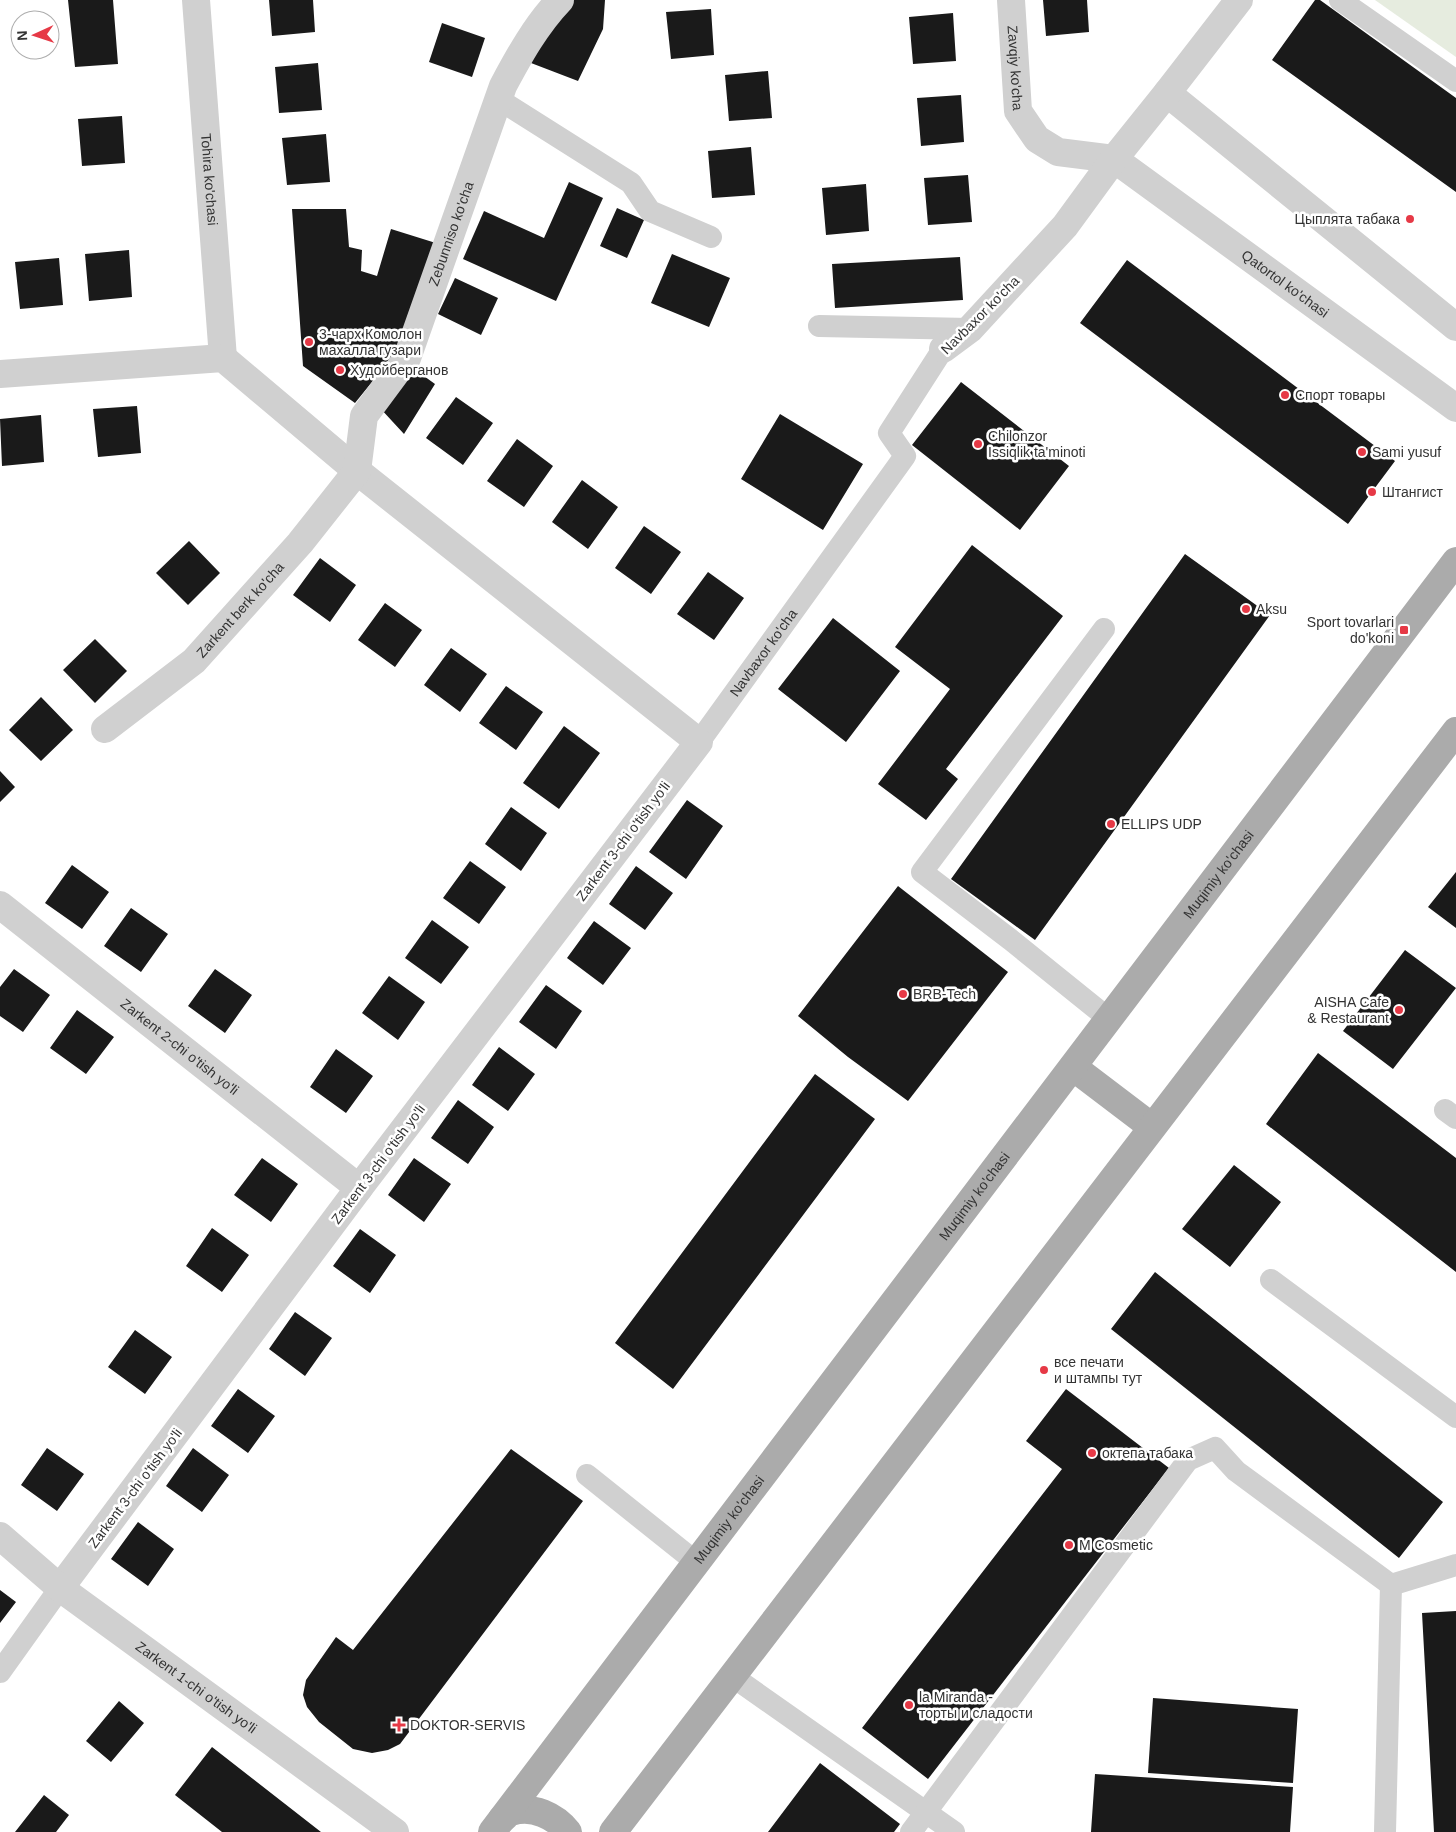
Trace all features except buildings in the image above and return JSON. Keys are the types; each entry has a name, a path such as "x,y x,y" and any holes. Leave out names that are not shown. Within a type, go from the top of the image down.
{"main road":[{"name":"Muqimiy ko'chasi","path":"497,1826 1456,561"},
{"path":"613,1832 1456,730"},
{"path":"1073,1067 1152,1127"},
{"path":"497,1826 511,1812 530,1810 546,1814 561,1824 568,1832"}],"street":[{"name":"Tohira ko'chasi","path":"196,0 224,358"},
{"name":"Zebunniso ko'cha","path":"357,471 364,416 407,358 503,86 524,46 550,10 560,0"},
{"name":"Zavqiy ko'cha","path":"1011,0 1018,111 1037,139 1058,152 1114,159"},
{"name":"Navbaxor ko'cha","path":"943,349 970,329 1065,226 1114,159 1239,0"},
{"path":"1167,93 1456,327"},
{"name":"Qatortol ko'chasi","path":"1114,159 1456,408"},
{"path":"0,374 224,358 357,471 699,742"},
{"name":"Zarkent berk ko'cha","path":"104,729 194,661 300,543 357,471"},
{"name":"Zarkent 3-chi o'tish yo'li","path":"60,1588 359,1188 699,742"},
{"name":"Zarkent 2-chi o'tish yo'li","path":"0,905 359,1188"},
{"name":"Zarkent 1-chi o'tish yo'li","path":"0,1536 60,1588 395,1832"}],"lane":[{"path":"1340,0 1456,81"},
{"path":"498,99 631,183 650,211 711,238"},
{"path":"819,326 970,329"},
{"name":"Navbaxor ko'cha","path":"699,742 905,456 889,432 943,349"},
{"path":"1104,628 922,872 1109,1019"},
{"path":"1271,1280 1456,1417"},
{"path":"911,1832 1188,1460 1215,1448 1236,1471 1392,1585"},
{"path":"587,1475 697,1563"},
{"path":"1392,1585 1456,1565"},
{"path":"1385,1832 1392,1585"},
{"path":"0,1672 60,1588"},
{"path":"732,1676 954,1832"}],"shaded area":[{"path":"1375,0 1456,0 1456,57"}],"place":[{"name":"Цыплята табака","path":"1410,219"},
{"name":"3-чарх Комолон махалла гузари","path":"309,342"},
{"name":"Худойберганов","path":"340,370"},
{"name":"Спорт товары","path":"1285,395"},
{"name":"Chilonzor Issiqlik ta'minoti","path":"978,444"},
{"name":"Sami yusuf","path":"1362,452"},
{"name":"Штангист","path":"1372,492"},
{"name":"Aksu","path":"1246,609"},
{"name":"Sport tovarlari do'koni","path":"1404,630"},
{"name":"ELLIPS UDP","path":"1111,824"},
{"name":"BRB-Tech","path":"903,994"},
{"name":"AISHA Cafe & Restaurant","path":"1399,1010"},
{"name":"все печати и штампы тут","path":"1044,1370"},
{"name":"октепа табака","path":"1092,1453"},
{"name":"M Cosmetic","path":"1069,1545"},
{"name":"la Miranda - торты и сладости","path":"909,1705"},
{"name":"DOKTOR-SERVIS","path":"399,1725"}]}
